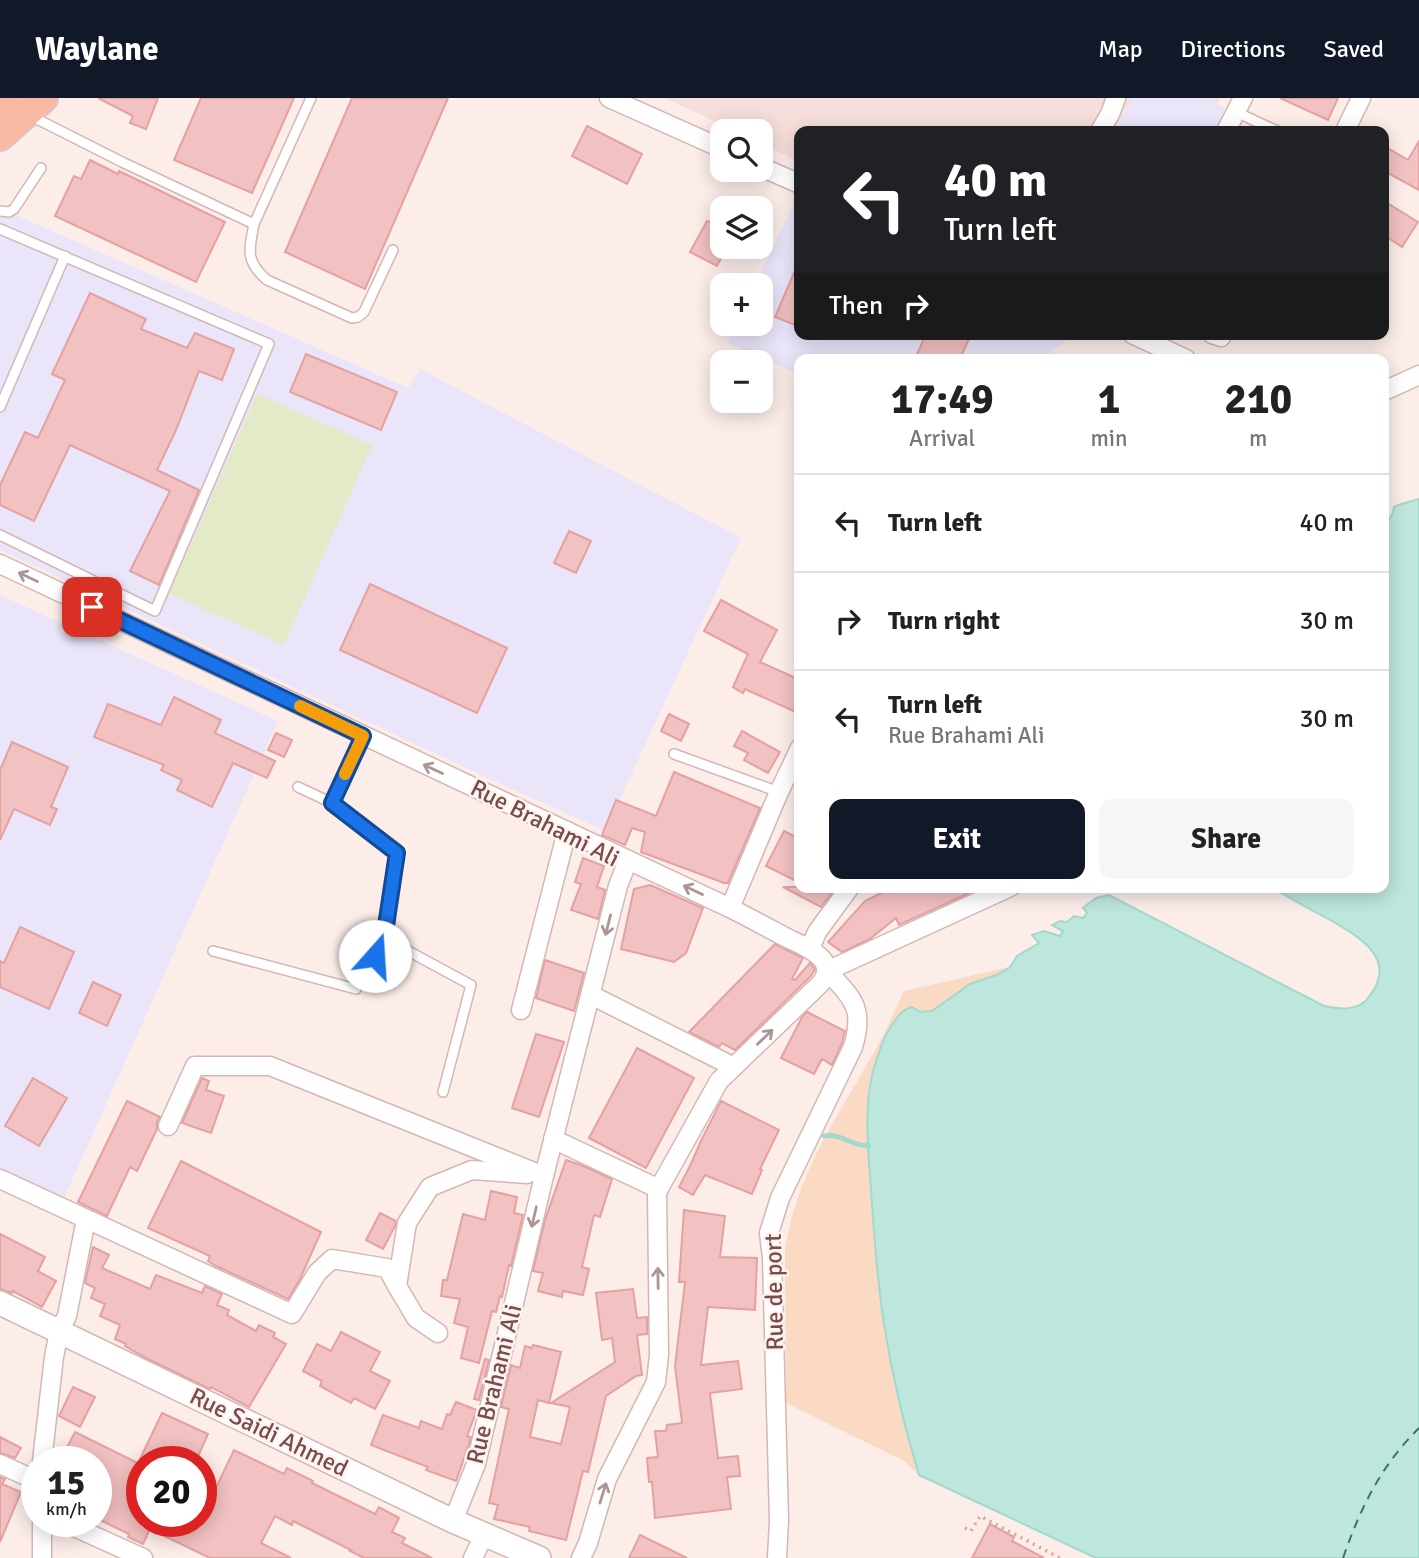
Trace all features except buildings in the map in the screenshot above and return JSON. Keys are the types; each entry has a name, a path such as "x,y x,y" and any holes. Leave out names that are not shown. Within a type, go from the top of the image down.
{"main road":[{"path":"0,136 16,103"}],"street":[{"path":"609,98 710,143"},
{"path":"1103,126 1116,98"},
{"path":"1347,126 1361,98"},
{"path":"1229,126 1240,105"},
{"path":"773,172 794,181"},
{"path":"1144,340 1174,354"},
{"path":"1389,389 1419,375"},
{"name":"Rue Brahami Ali","path":"0,564 628,860 618,887 553,1139 476,1464 453,1521"},
{"path":"730,908 794,761"},
{"path":"521,1010 567,831"},
{"path":"628,860 810,949 817,932 846,893"},
{"path":"581,1558 607,1479 656,1382 659,1354 657,1192 719,1081 825,979 827,971 997,893"},
{"name":"Rue de port","path":"777,1558 779,1520 772,1258 769,1233 780,1198 853,1047 858,1022 851,997 827,971 822,959 810,949"},
{"path":"591,995 734,1067"},
{"path":"168,1126 195,1066 270,1066 544,1176"},
{"path":"553,1139 659,1189"},
{"path":"397,1286 407,1223 430,1188 472,1170 544,1176"},
{"path":"0,1179 292,1314 317,1273 332,1259 387,1268 416,1318 438,1333"},
{"path":"44,1446 54,1357 59,1331 66,1316 86,1219"},
{"name":"Rue Saidi Ahmed","path":"0,1303 453,1521 539,1558"},
{"path":"0,1464 21,1474"},
{"path":"473,1558 484,1535"},
{"path":"42,1537 42,1558"},
{"path":"97,1537 144,1558"}],"lane":[{"path":"311,98 254,225 249,251 251,260 267,280 352,318 364,312 393,250"},
{"path":"16,103 111,157 254,225"},
{"path":"1240,105 1270,126"},
{"path":"0,211 9,212 14,209 41,168"},
{"path":"0,229 269,344 155,611 0,535"},
{"path":"0,407 65,256"},
{"path":"332,803 363,736"},
{"path":"674,754 779,792"},
{"path":"213,951 356,989 384,939 397,853 332,803 298,787"},
{"path":"384,939 471,985 443,1092"}],"path":[{"path":"965,1528 971,1531 980,1516 1059,1558"}],"shaded area":[{"path":"665,98 1220,98 1206,126 794,126 794,159 773,150 773,119 710,119"},
{"path":"1132,98 1208,98 1225,108 1216,126 1116,126"},
{"path":"794,203 794,340 1068,340 1048,354 794,354 794,372 773,363 773,350 744,350 728,343 731,336 773,336 773,273 761,273 767,259 773,259 773,247"},
{"path":"0,208 408,388 420,369 741,538 605,831 0,550"},
{"path":"0,595 278,721 64,1198 0,1169"}],"green space":[{"path":"257,394 372,445 284,645 169,594"}],"sand":[{"path":"1010,967 992,978 981,980 932,1011 917,1009 867,1102 875,1249 883,1322 908,1440 919,1475 904,1461 786,1403 785,1249 799,1195 820,1147 882,1039 904,991"}],"water":[{"path":"1419,499 1419,1558 1096,1558 919,1475 895,1381 878,1274 867,1124 872,1074 882,1043 905,1010 912,1007 920,1012 932,1011 970,984 999,974 1010,967 1017,956 1039,943 1032,935 1044,931 1060,936 1063,931 1052,925 1060,921 1067,922 1074,916 1083,918 1087,913 1083,908 1096,898 1109,895 1324,1006 1359,1006 1368,998 1377,983 1380,970 1370,948 1348,931 1282,893 1389,893 1389,519 1394,507"}],"waterway":[{"path":"824,1136 836,1136 868,1146"}],"ferry route":[{"path":"1343,1558 1373,1489 1393,1458 1419,1428"}],"slow traffic":[{"path":"300,706 363,736 345,774"}],"route":[{"path":"92,607 363,736 332,803 397,853 384,939 375,956"}]}
